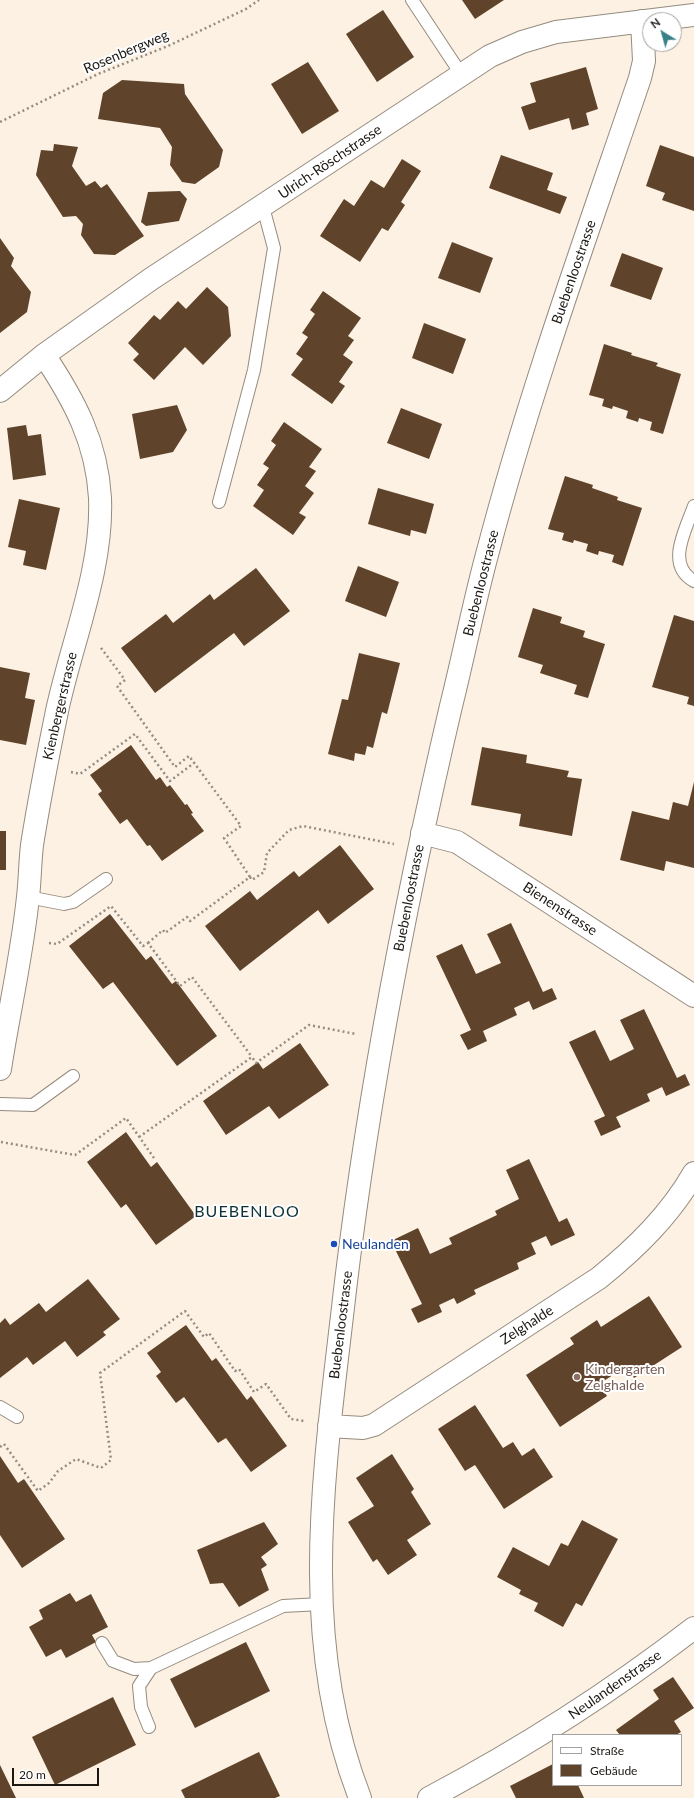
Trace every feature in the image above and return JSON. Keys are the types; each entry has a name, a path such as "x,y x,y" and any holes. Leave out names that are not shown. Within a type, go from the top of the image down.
{"street":[{"name":"Ulrich-Röschstrasse","path":"682,16 694,14"},
{"name":"Ulrich-Röschstrasse","path":"0,390 44,355 151,279 263,207 490,56 522,42 556,32 642,21"},
{"name":"Buebenloostrasse","path":"360,1798 339,1736 327,1680 321,1604 320,1424 349,1254 368,1120 420,841 488,550 545,357 640,78 644,61 644,52"},
{"name":"Kienbergerstrasse","path":"0,1069 28,897 32,847 46,768 58,710 97,555 100,525 100,496 96,467 90,442 70,394 44,355"},
{"name":"Bienenstrasse","path":"420,841 457,842 694,996"},
{"name":"Zelghalde","path":"320,1424 363,1428 374,1425 598,1278 624,1258 647,1236 668,1212 694,1173"},
{"name":"Neulandenstrasse","path":"429,1798 526,1743 595,1701 694,1628"}],"lane":[{"path":"412,0 461,74"},
{"path":"219,502 254,370 274,248 263,207"},
{"path":"694,506 678,552 682,570 694,581"},
{"path":"28,897 64,904 73,902 106,879"},
{"path":"0,1104 33,1105 73,1076"},
{"path":"0,1407 17,1417"},
{"path":"102,1643 113,1661 134,1669 151,1668 283,1606 321,1604"},
{"path":"149,1727 141,1707 139,1686 151,1668"}],"path":[{"name":"Rosenbergweg","path":"0,122 98,74 168,46 246,8 259,0"},
{"path":"100,648 125,680 117,686 175,767 189,756 241,826 224,838 252,880 264,872 267,853 289,830 303,826 420,841"},
{"path":"77,773 80,774 135,734 170,781 194,763"},
{"path":"111,906 142,946 163,930 165,933 187,917 190,921 250,877"},
{"path":"53,943 57,944 114,903"},
{"path":"148,942 180,986 192,977 256,1063 310,1024 383,1039"},
{"path":"139,1137 252,1057"},
{"path":"2,1142 75,1155 126,1118 154,1158"},
{"path":"0,1447 4,1444 38,1491 50,1483 58,1471 76,1459 101,1468 111,1460 100,1373 185,1311 204,1337 209,1333 235,1371 239,1368 254,1392 266,1384 291,1419 320,1424"}],"building":[{"path":"462,0 504,0 475,19"},
{"path":"383,10 414,57 377,82 346,34"},
{"path":"308,62 339,111 302,134 271,84"},
{"path":"586,67 598,109 586,113 589,125 572,130 569,118 529,130 521,107 536,102 530,83"},
{"path":"122,80 184,84 185,94 223,150 219,167 195,184 182,182 170,165 172,147 160,128 98,119 103,93"},
{"path":"54,144 78,147 72,166 86,186 95,181 101,188 107,184 144,236 115,255 94,254 81,235 83,224 76,216 63,217 36,175 41,150 53,151"},
{"path":"660,145 694,157 694,211 662,200 665,193 646,186"},
{"path":"501,155 553,173 547,190 567,197 560,214 489,188"},
{"path":"402,159 421,171 401,202 405,205 388,231 382,228 360,262 320,236 344,199 354,206 371,180 384,188"},
{"path":"180,191 187,199 179,221 146,226 141,222 148,192"},
{"path":"0,238 14,258 11,266 31,292 27,312 0,333"},
{"path":"452,242 493,258 480,293 438,278"},
{"path":"622,253 663,268 651,300 610,286"},
{"path":"207,287 228,307 231,336 203,365 185,347 154,380 133,360 139,354 128,343 154,315 160,320 178,301 186,309"},
{"path":"323,291 361,318 348,336 354,340 343,355 353,362 339,382 345,386 332,404 291,375 303,359 296,354 308,337 302,333 315,314 310,310"},
{"path":"424,323 466,339 453,374 412,358"},
{"path":"604,344 632,353 631,355 658,363 656,366 681,374 663,434 650,430 652,422 639,418 638,422 626,418 628,411 613,406 612,409 602,406 604,399 589,395"},
{"path":"177,405 187,430 173,452 140,459 132,414"},
{"path":"401,408 442,424 429,459 387,443"},
{"path":"284,422 322,449 309,467 316,471 305,486 314,493 299,513 306,517 293,535 253,506 264,490 257,485 269,468 263,464 276,445 271,441"},
{"path":"26,425 28,436 41,434 46,475 13,480 7,428"},
{"path":"565,476 593,485 592,488 618,497 617,500 642,508 623,566 612,562 614,555 599,551 598,555 586,551 588,544 574,540 573,543 562,540 564,533 548,529"},
{"path":"378,488 434,504 426,534 411,530 410,536 368,524"},
{"path":"19,499 60,508 46,570 23,565 26,551 8,547"},
{"path":"358,566 399,582 386,617 345,601"},
{"path":"256,568 290,611 244,646 234,633 155,693 121,648 166,614 173,623 210,594 214,600"},
{"path":"533,608 562,617 560,623 585,631 583,637 605,644 588,698 574,694 577,685 540,673 543,665 518,657"},
{"path":"674,615 694,621 694,706 687,704 689,697 652,687"},
{"path":"359,653 400,663 387,714 382,712 373,748 367,746 365,755 355,753 354,761 328,754 342,699 348,700"},
{"path":"0,667 30,673 25,698 35,700 26,745 0,740"},
{"path":"131,745 156,780 160,777 167,787 170,785 185,805 187,804 193,813 191,814 204,831 162,861 150,845 147,846 127,819 120,824 98,794 102,791 90,775"},
{"path":"482,747 527,755 526,763 569,771 567,777 582,779 572,836 519,826 521,814 471,805"},
{"path":"694,782 694,868 666,861 664,871 620,860 632,811 669,820 673,802 688,806"},
{"path":"0,831 6,831 6,870 0,870"},
{"path":"340,845 374,889 328,924 318,910 240,971 205,926 250,891 257,900 294,871 299,877"},
{"path":"110,914 146,960 151,956 172,984 176,981 217,1036 177,1066 113,982 103,989 69,946"},
{"path":"511,923 543,992 552,988 557,999 533,1010 529,1001 514,1008 517,1015 483,1031 487,1041 468,1050 460,1035 471,1030 436,956 462,944 476,974 501,963 487,934"},
{"path":"644,1009 677,1078 685,1074 690,1085 666,1096 662,1087 647,1094 650,1101 616,1117 621,1127 601,1136 594,1121 605,1116 569,1042 595,1030 610,1061 634,1049 620,1020"},
{"path":"300,1043 329,1085 279,1119 269,1106 226,1135 203,1101 258,1062 263,1069"},
{"path":"126,1132 151,1167 157,1162 196,1216 156,1245 126,1204 121,1208 87,1162"},
{"path":"529,1159 559,1222 567,1218 575,1235 551,1246 546,1236 531,1243 536,1254 517,1263 519,1269 474,1290 476,1294 457,1304 454,1298 439,1305 442,1312 418,1323 411,1309 422,1304 391,1241 418,1228 430,1254 452,1244 449,1238 497,1215 495,1211 519,1199 506,1170"},
{"path":"88,1279 120,1319 103,1332 106,1335 77,1357 65,1341 33,1365 27,1357 0,1378 0,1323 5,1318 10,1325 39,1303 46,1312"},
{"path":"649,1296 682,1347 634,1378 627,1366 599,1384 607,1396 560,1427 526,1375 574,1344 570,1338 597,1320 601,1327"},
{"path":"186,1325 212,1361 216,1358 247,1400 251,1396 287,1446 251,1472 226,1438 218,1443 184,1397 176,1403 156,1376 161,1372 147,1353"},
{"path":"475,1405 503,1448 513,1442 522,1456 534,1448 553,1477 504,1509 475,1465 465,1471 438,1429"},
{"path":"392,1454 414,1489 411,1492 431,1524 407,1540 417,1555 388,1575 377,1559 373,1562 348,1522 374,1506 356,1478"},
{"path":"0,1456 18,1483 24,1479 65,1539 22,1568 0,1535"},
{"path":"582,1520 618,1539 582,1606 576,1603 563,1627 534,1611 538,1603 519,1594 521,1590 497,1577 513,1547 549,1566 561,1543 568,1546"},
{"path":"264,1522 278,1544 261,1557 267,1565 261,1569 269,1590 239,1607 223,1583 210,1584 197,1550"},
{"path":"70,1593 76,1602 91,1594 108,1627 92,1635 96,1642 66,1658 61,1649 46,1657 29,1627 43,1619 39,1610"},
{"path":"246,1642 270,1691 195,1728 170,1679"},
{"path":"673,1677 694,1708 674,1721 681,1732 678,1734 619,1734 616,1730 659,1699 653,1690"},
{"path":"113,1697 136,1745 55,1785 32,1737"},
{"path":"259,1752 280,1796 275,1798 185,1798 181,1790"},
{"path":"0,1765 16,1798 0,1798"},
{"path":"552,1765 552,1786 578,1786 584,1798 516,1798 510,1786"}],"place":[{"name":"Neulanden","path":"334,1244"},
{"name":"Kindergarten Zelghalde","path":"577,1377"}],"district":[{"name":"BUEBENLOO","path":"247,1212"}]}
